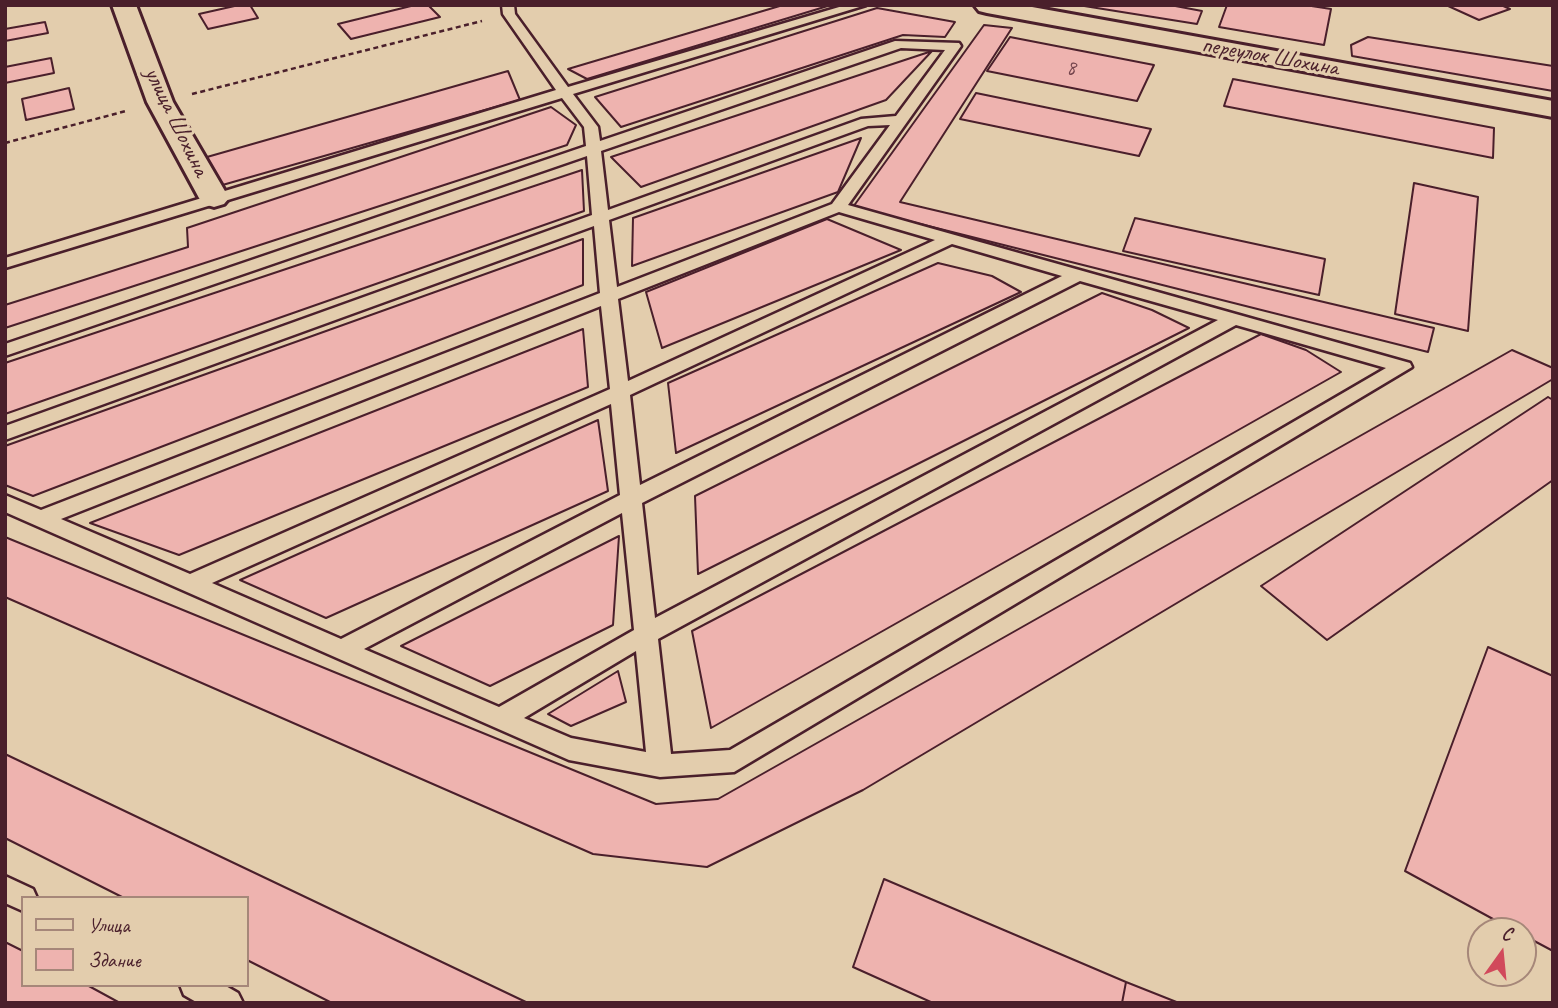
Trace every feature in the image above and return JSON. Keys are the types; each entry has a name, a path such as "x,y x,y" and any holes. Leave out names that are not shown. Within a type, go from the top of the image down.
{"street":[{"name":"улица Шохина","path":"124,5 160,102 214,198"},
{"name":"переулок Шохина","path":"987,6 1553,108"}],"lane":[{"path":"5,263 860,5"},
{"path":"508,10 592,127 660,766"},
{"path":"5,350 900,44 954,46 838,207 41,518"},
{"path":"5,433 866,121 901,120"},
{"path":"5,503 569,749 660,766 734,761 1403,366 838,207"},
{"path":"191,583 620,392 950,239"},
{"path":"343,649 631,499 1078,275"},
{"path":"501,719 646,634 1234,319"},
{"path":"5,889 21,897"},
{"path":"198,987 228,1003"}],"path":[{"path":"5,143 508,10"}],"building":[{"path":"250,5 258,18 208,29 199,14"},
{"path":"415,5 428,5 440,17 351,39 338,24"},
{"path":"783,5 831,5 587,79 568,69"},
{"path":"1078,5 1170,5 1202,11 1197,24"},
{"path":"1227,5 1305,5 1331,9 1324,45 1219,27"},
{"path":"1446,5 1501,5 1510,9 1479,20"},
{"path":"877,8 955,22 945,37 903,35 621,127 595,97"},
{"path":"45,22 48,33 5,41 5,29"},
{"path":"984,25 1012,28 900,202 1434,328 1428,352 853,207"},
{"path":"1010,37 1154,65 1137,101 987,71"},
{"path":"1368,37 1553,66 1553,91 1352,56 1351,45"},
{"path":"932,51 886,100 641,187 611,157"},
{"path":"51,58 54,73 5,83 5,67"},
{"path":"508,71 520,100 219,186 207,157"},
{"path":"1233,79 1494,128 1493,158 1224,106"},
{"path":"69,88 74,109 26,120 22,99"},
{"path":"976,93 1151,129 1139,156 960,119"},
{"path":"551,107 576,125 567,145 5,328 5,305 188,247 187,228"},
{"path":"861,138 838,192 632,266 633,218"},
{"path":"582,170 584,211 5,414 5,363"},
{"path":"1414,183 1478,197 1468,331 1395,314"},
{"path":"1135,218 1325,259 1319,295 1123,251"},
{"path":"827,219 901,250 662,348 646,292"},
{"path":"583,239 583,285 33,496 5,485 5,446"},
{"path":"938,263 992,276 1021,292 676,453 668,383"},
{"path":"1102,293 1152,310 1189,328 698,574 695,496"},
{"path":"583,329 588,387 179,555 90,523"},
{"path":"1261,334 1306,350 1341,372 711,728 692,631"},
{"path":"1512,350 1553,368 1553,379 863,790 707,867 593,854 5,597 5,537 656,804 718,799"},
{"path":"1548,397 1553,400 1553,480 1327,640 1261,586"},
{"path":"598,420 608,491 326,618 240,580"},
{"path":"619,536 613,625 490,686 401,646"},
{"path":"1488,647 1553,676 1553,951 1537,942 1537,917 1489,917 1405,871"},
{"path":"618,671 626,702 571,726 548,714"},
{"path":"5,754 528,1003 332,1003 248,961 248,896 120,896 5,838"},
{"path":"884,879 1126,982 1122,1003 933,1003 853,967"},
{"path":"5,942 21,950 21,987 91,987 120,1003 5,1003"},
{"path":"1126,982 1179,1003 1122,1003"}]}
